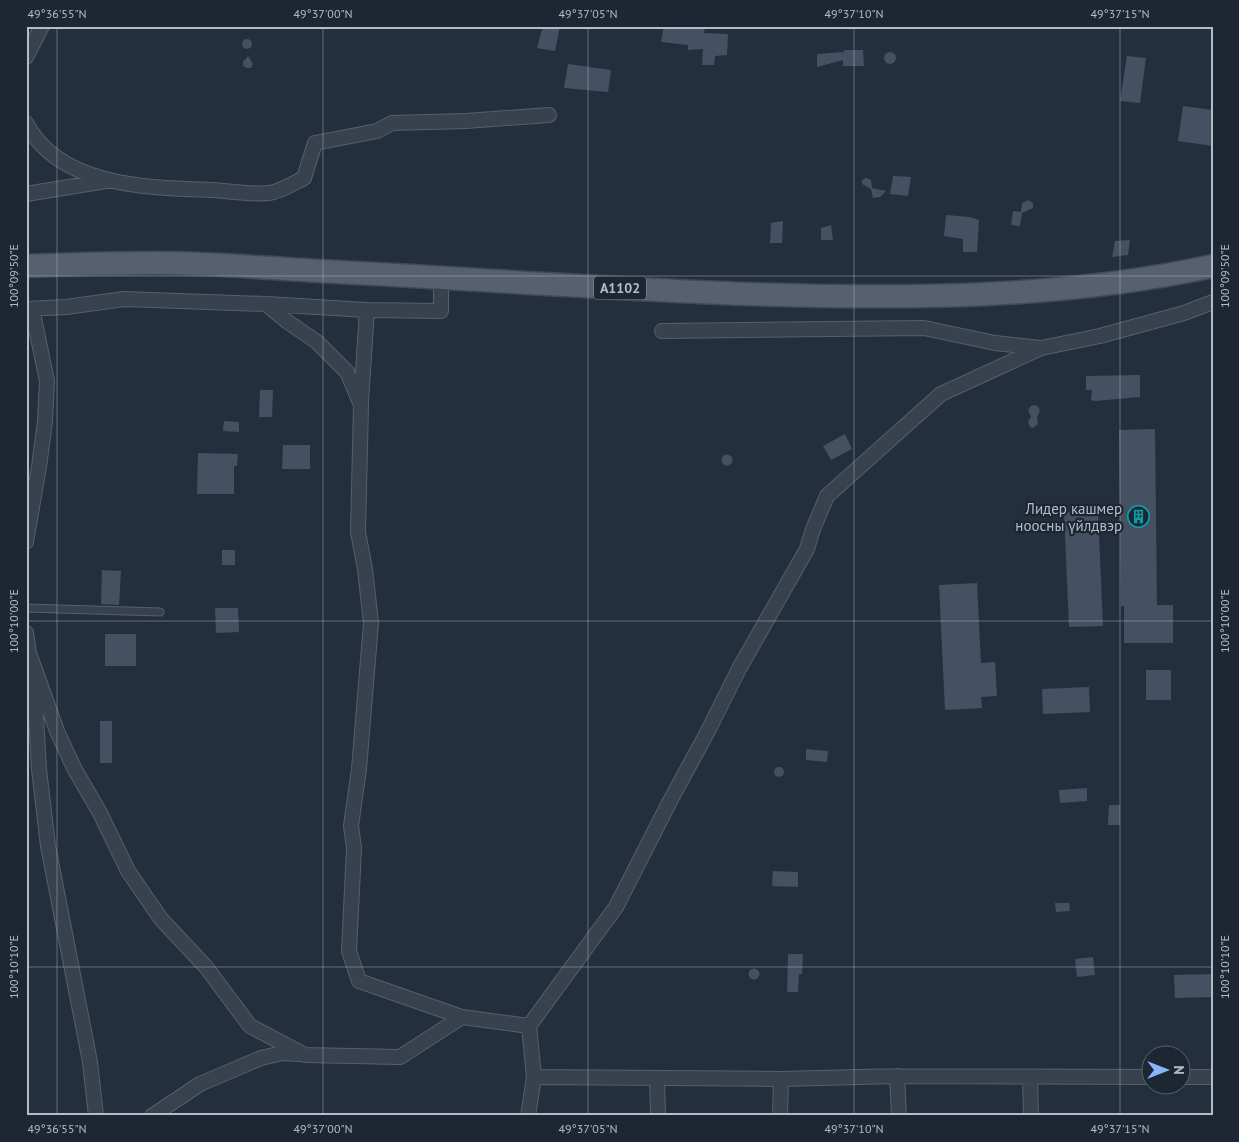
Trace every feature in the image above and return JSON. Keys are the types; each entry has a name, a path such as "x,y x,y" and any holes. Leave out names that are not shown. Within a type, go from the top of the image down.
{"main road":[{"name":"A1102","path":"26,266 161,263 715,293 818,296 942,296 1073,288 1170,275 1213,266"}],"street":[{"path":"26,57 42,26"},
{"path":"26,194 107,181 168,188 270,193 304,178 314,143 377,132 392,123 466,121 549,115"},
{"path":"26,123 42,147 65,163 107,181"},
{"path":"26,542 39,467 47,381 29,309 124,299 368,310 441,311 441,277"},
{"path":"528,1116 534,1077 529,1026 616,907 740,667 807,550 812,529 827,496 941,394 1041,348 1100,336 1213,302"},
{"path":"266,304 317,342 347,372 361,406"},
{"path":"368,310 361,406 358,532 365,570 371,623 360,769 351,826 354,848 349,950 359,981 462,1017 529,1026"},
{"path":"662,331 924,328 995,343 1041,348"},
{"path":"26,633 33,667 57,731 74,768 100,813 133,879 161,919 206,967 250,1026 305,1055"},
{"path":"33,667 39,769 48,846 90,1062 96,1116"},
{"path":"152,1116 200,1084 261,1058 283,1053 400,1057 462,1017"},
{"path":"534,1077 781,1079 897,1076 1142,1077"},
{"path":"897,1076 899,1116"},
{"path":"1192,1077 1213,1077"},
{"path":"657,1078 658,1116"},
{"path":"1030,1078 1031,1116"},
{"path":"780,1116 781,1079"}],"lane":[{"path":"26,608 160,612"}],"building":[{"path":"543,26 560,26 555,51 537,48"},
{"path":"664,26 705,26 704,33 728,34 727,55 715,56 714,65 702,65 703,49 688,50 688,45 661,42"},
{"path":"245,39 249,39 252,44 251,48 245,49 242,46 242,42"},
{"path":"844,50 863,50 864,66 843,66 843,60 817,67 817,54 844,52"},
{"path":"892,52 895,53 895,63 888,64 885,63 884,56 885,53"},
{"path":"248,56 253,64 251,68 243,66 243,62"},
{"path":"1127,56 1146,58 1140,103 1120,101"},
{"path":"568,64 611,70 608,92 564,88"},
{"path":"1183,106 1213,110 1213,146 1178,141"},
{"path":"893,176 911,177 908,196 890,194"},
{"path":"866,178 871,180 872,188 886,191 880,197 873,198 871,189 862,184 862,180"},
{"path":"1028,200 1033,203 1033,208 1022,213 1020,226 1011,225 1013,211 1021,212 1022,203"},
{"path":"946,215 970,217 979,220 977,252 963,252 963,239 944,236"},
{"path":"783,221 782,243 770,243 771,223"},
{"path":"831,225 833,240 821,240 821,228"},
{"path":"1130,240 1128,255 1112,257 1115,241"},
{"path":"1140,375 1140,397 1095,401 1091,400 1092,390 1086,390 1086,376"},
{"path":"260,390 273,390 272,417 259,417"},
{"path":"1034,405 1040,410 1037,418 1038,424 1033,428 1030,427 1028,422 1031,417 1028,410"},
{"path":"224,421 239,422 239,432 223,431"},
{"name":"Лидер кашмер ноосны үйлдвэр","path":"1155,429 1157,605 1173,605 1173,643 1124,643 1124,606 1121,606 1119,430"},
{"path":"845,434 852,449 831,460 823,446"},
{"path":"283,445 310,445 310,469 282,469"},
{"path":"198,453 238,454 237,466 234,466 234,494 197,494"},
{"path":"727,454 733,460 727,466 721,460"},
{"path":"1098,511 1103,626 1069,627 1064,512"},
{"path":"222,550 235,550 235,565 222,565"},
{"path":"102,570 121,571 119,605 101,604"},
{"path":"977,583 981,663 995,662 997,696 981,697 982,708 945,710 939,585"},
{"path":"215,608 238,608 239,632 216,633"},
{"path":"105,634 136,634 136,666 105,666"},
{"path":"1146,670 1171,670 1171,700 1146,700"},
{"path":"1089,687 1090,712 1043,714 1042,689"},
{"path":"100,721 112,721 112,763 100,763"},
{"path":"806,749 828,751 827,762 806,760"},
{"path":"777,767 781,767 784,772 783,776 777,777 774,774 774,770"},
{"path":"1087,788 1087,801 1060,803 1059,790"},
{"path":"1109,805 1120,805 1120,825 1108,825"},
{"path":"773,871 798,872 798,887 772,886"},
{"path":"1055,903 1069,903 1070,911 1056,912"},
{"path":"788,954 803,954 802,974 799,974 798,992 787,992"},
{"path":"1093,957 1095,975 1077,977 1075,959"},
{"path":"752,969 756,969 759,974 758,978 752,979 749,976 749,972"},
{"path":"1213,974 1213,997 1175,998 1174,975"}],"place":[{"name":"Лидер кашмер ноосны үйлдвэр","path":"1138,517"}]}
